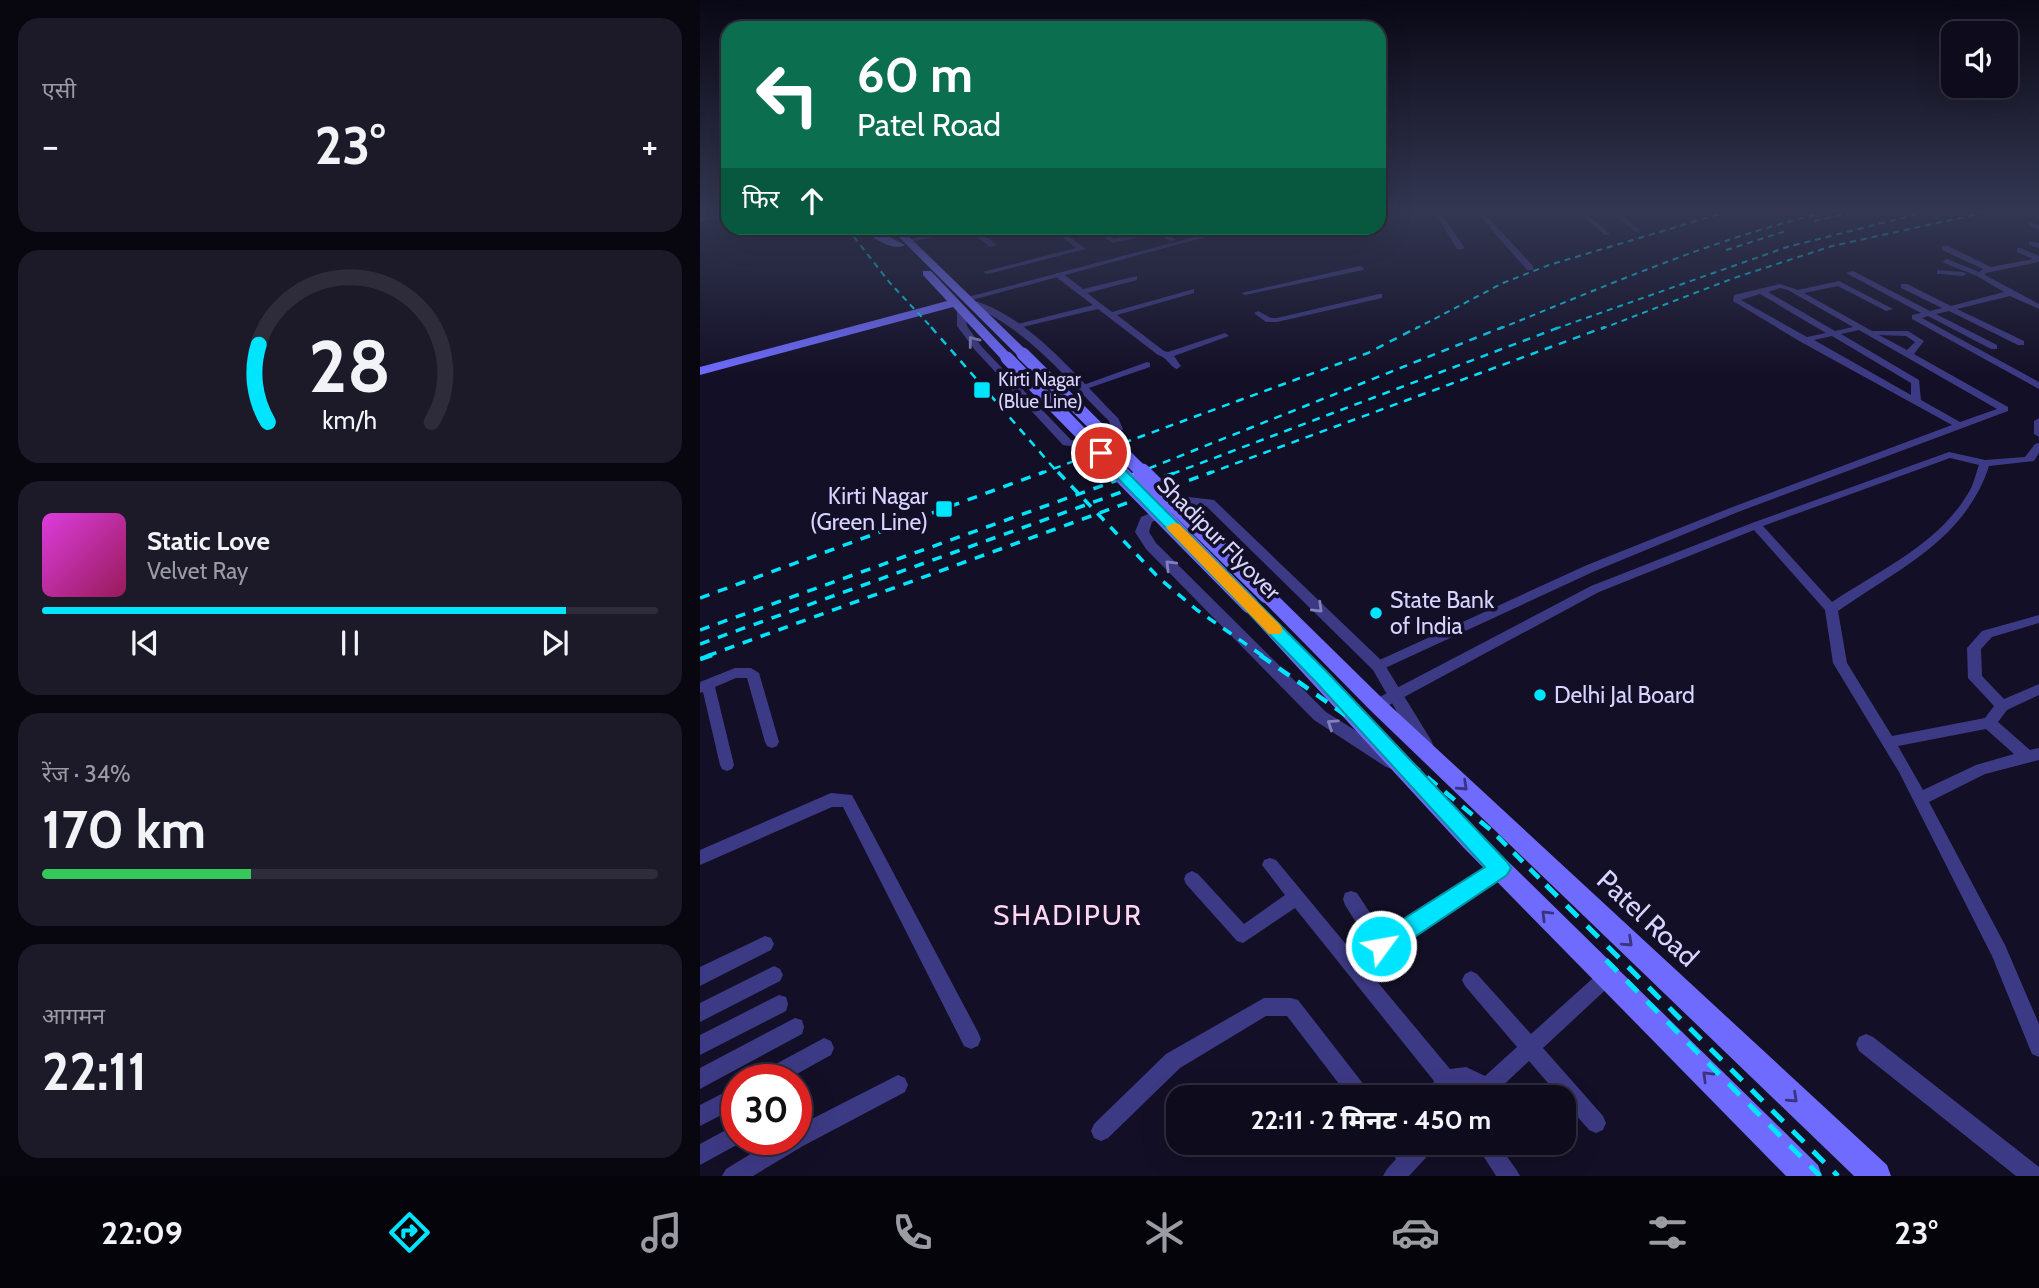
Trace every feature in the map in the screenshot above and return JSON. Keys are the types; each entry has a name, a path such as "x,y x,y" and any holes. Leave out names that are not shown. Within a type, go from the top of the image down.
{"main road":[{"path":"931,268 962,301"},
{"path":"700,365 962,301"},
{"path":"700,371 962,301"},
{"name":"Shadipur Flyover","path":"962,301 1023,354 1259,600 1411,774"},
{"name":"Shadipur Flyover","path":"962,301 1007,358 1259,600 1387,699"},
{"name":"Patel Road","path":"1387,699 1430,754 1876,1176"},
{"path":"1411,774 1500,868 1807,1176"}],"street":[{"path":"987,272 1005,268"},
{"path":"1050,268 1168,355 1177,366"},
{"path":"962,301 1075,268"},
{"path":"1057,273 1077,268"},
{"path":"1245,293 1360,268"},
{"path":"1961,268 1971,273"},
{"path":"1978,268 2011,293 2039,307"},
{"path":"1940,272 1971,273 2004,268"},
{"path":"1994,347 1847,275 1915,317 2039,386"},
{"path":"1081,292 1134,278"},
{"path":"1798,292 1839,283 1889,309"},
{"path":"1378,666 1602,564 1734,510 1960,426 2005,408 1784,286 1736,300 1960,426"},
{"path":"1904,286 2021,343"},
{"path":"1110,314 1191,291"},
{"path":"1761,291 1916,382 1916,402"},
{"path":"1923,296 1943,292"},
{"path":"1915,317 2011,293"},
{"path":"1258,313 1269,320 1277,320 1378,296"},
{"path":"962,301 994,310 1017,327 1118,425 1113,433 1100,440 1073,445 1062,439 978,348 962,326 962,301"},
{"path":"1017,327 1099,306"},
{"path":"1804,340 1866,330 1909,334 1920,341 1909,354"},
{"path":"1168,355 1225,336"},
{"path":"1080,388 1147,365"},
{"path":"2039,421 2039,434"},
{"path":"1411,774 1320,716 1151,545 1142,532 1142,526 1152,515 1189,501 1210,503 1378,666 1387,699 1595,589 1756,525 1949,455 1985,463 2035,460 2039,446"},
{"path":"1831,609 1946,528 1980,486 1985,463"},
{"path":"1756,525 1831,609 1840,663 1920,799 1999,951 2039,1047"},
{"path":"2002,706 1975,678 1974,648 1987,634 2039,618"},
{"path":"727,765 704,687 736,673 751,673 772,742"},
{"path":"1888,742 1989,723 2002,706 2039,689"},
{"path":"1989,723 2033,755"},
{"path":"1920,799 1981,769 2033,755"},
{"path":"700,859 831,800 847,800 971,1039"},
{"path":"1270,865 1446,1080"},
{"path":"1352,965 1500,868"},
{"path":"1192,879 1243,935 1296,897"},
{"path":"1351,899 1381,946"},
{"path":"700,977 765,944"},
{"path":"700,1013 774,975"},
{"path":"1494,1085 1608,976"},
{"path":"1471,980 1596,1123"},
{"path":"700,1045 779,1004"},
{"path":"1101,1131 1173,1062 1264,1007 1291,1007 1352,1085"},
{"path":"700,1079 795,1027"},
{"path":"1866,1044 2033,1176"},
{"path":"795,1064 824,1048"},
{"path":"1443,1085 1446,1080 1463,1076 1471,1078 1478,1085"},
{"path":"812,1130 898,1086"},
{"path":"700,1116 721,1105"},
{"path":"700,1155 721,1143"},
{"path":"733,1176 768,1155"},
{"path":"1405,1155 1409,1160"},
{"path":"1394,1176 1414,1155"},
{"path":"1494,1155 1509,1176"}],"railway":[{"path":"878,268 933,329"},
{"path":"1415,329 1503,283 1542,268"},
{"path":"1499,329 1653,268"},
{"path":"1555,329 1728,268"},
{"path":"1601,329 1765,268"},
{"path":"931,327 1054,468"},
{"path":"1054,468 1368,353 1418,327"},
{"path":"1135,474 1503,327"},
{"path":"1172,474 1560,327"},
{"path":"1207,474 1605,327"},
{"path":"1039,474 1054,468"},
{"path":"1054,468 1059,474"},
{"path":"700,598 1044,472"},
{"path":"1058,472 1079,494"},
{"path":"1079,494 1140,472"},
{"path":"1088,504 1177,472"},
{"path":"1098,514 1212,472"},
{"path":"700,630 1079,494"},
{"path":"1079,494 1088,504"},
{"path":"700,644 1088,504"},
{"path":"1088,504 1098,514"},
{"path":"707,656 1098,514"},
{"path":"1098,514 1159,578 1197,610 1263,656"},
{"path":"700,659 712,655"},
{"path":"1260,655 1391,747 1493,832 1546,885"},
{"path":"1546,885 1838,1176"},
{"path":"1606,960 1820,1176"}],"slow traffic":[{"path":"1174,527 1275,630"}],"place":[{"name":"Kirti Nagar (Blue Line)","path":"982,390"},
{"name":"Kirti Nagar (Green Line)","path":"944,509"},
{"name":"State Bank of India","path":"1376,613"},
{"name":"Delhi Jal Board","path":"1540,695"}],"district":[{"name":"SHADIPUR","path":"1068,915"}],"route":[{"path":"1101,453 1321,677 1500,868 1381,946"}]}
